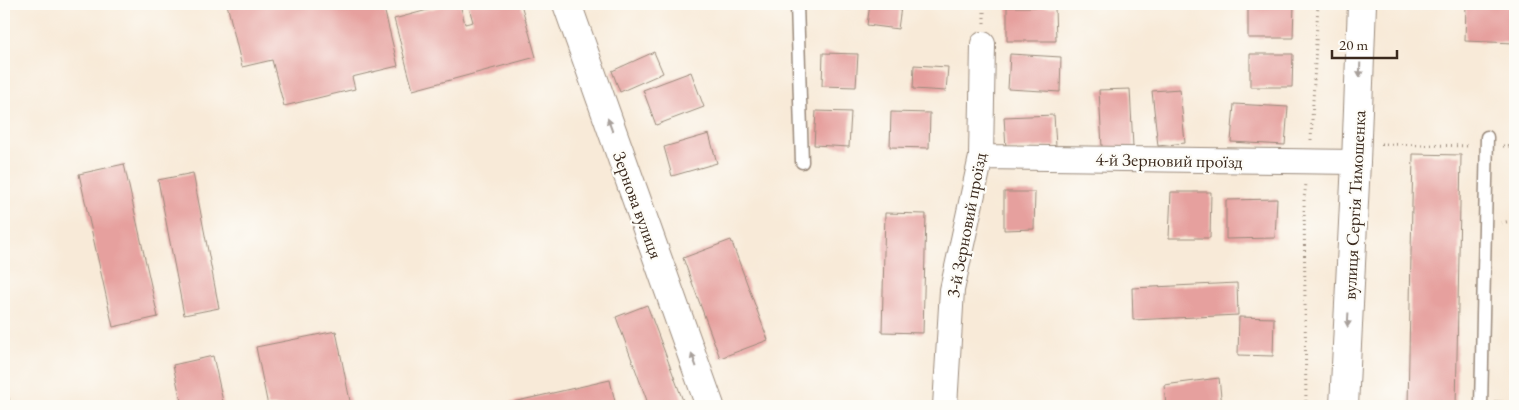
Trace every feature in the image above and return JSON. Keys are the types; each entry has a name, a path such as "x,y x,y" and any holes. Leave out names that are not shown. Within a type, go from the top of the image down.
{"street":[{"name":"Зернова вулиця","path":"566,4 710,406"},
{"name":"вулиця Сергія Тимошенка","path":"1344,406 1362,4"},
{"name":"3-й Зерновий проїзд","path":"945,406 952,290 981,157 983,44"},
{"name":"4-й Зерновий проїзд","path":"981,157 1356,162"}],"lane":[{"path":"797,4 802,162"},
{"path":"1481,406 1487,142"}],"path":[{"path":"1306,406 1304,198 1310,161 1318,4"},
{"path":"1379,144 1487,142 1515,146"}],"building":[{"path":"227,4 383,4 398,66 352,77 355,89 284,106 272,60 242,67"},
{"path":"450,4 460,4 465,24 473,22 468,4 521,4 536,57 413,90 394,19"},
{"path":"851,4 851,9 815,5"},
{"path":"870,4 901,7 898,29 867,25"},
{"path":"1248,4 1294,4 1293,38 1248,38"},
{"path":"1466,4 1515,4 1515,43 1465,41"},
{"path":"1007,7 1055,7 1056,41 1007,41"},
{"path":"654,52 663,73 620,92 612,71"},
{"path":"823,53 858,54 856,87 822,86"},
{"path":"1010,54 1061,57 1060,92 1008,89"},
{"path":"1250,54 1293,54 1292,87 1250,87"},
{"path":"914,65 948,67 946,91 913,89"},
{"path":"691,72 704,107 656,125 643,90"},
{"path":"1130,89 1133,147 1102,148 1099,90"},
{"path":"1180,89 1185,143 1158,146 1152,91"},
{"path":"1234,104 1288,107 1285,145 1231,142"},
{"path":"816,111 851,112 849,147 814,145"},
{"path":"891,112 930,113 929,148 890,147"},
{"path":"1054,115 1056,146 1006,149 1004,117"},
{"path":"709,134 717,163 672,176 664,147"},
{"path":"1413,154 1461,155 1456,406 1408,406"},
{"path":"124,164 158,317 113,327 79,174"},
{"path":"193,173 219,308 184,315 158,180"},
{"path":"1004,192 1035,192 1034,229 1004,230"},
{"path":"1171,192 1211,192 1210,238 1169,238"},
{"path":"1277,199 1275,238 1226,239 1226,200"},
{"path":"885,213 926,214 923,333 882,332"},
{"path":"731,240 768,340 720,358 683,258"},
{"path":"1237,283 1238,315 1133,320 1132,288"},
{"path":"647,305 685,406 649,406 616,317"},
{"path":"1239,317 1274,318 1273,356 1238,355"},
{"path":"336,331 351,406 268,406 256,347"},
{"path":"213,356 224,406 182,406 173,365"},
{"path":"5,374 10,406 4,406"},
{"path":"1219,378 1222,406 1166,406 1164,385"},
{"path":"610,380 616,406 500,406 500,405"},
{"path":"1495,401 1515,402 1515,406 1494,406"}]}
